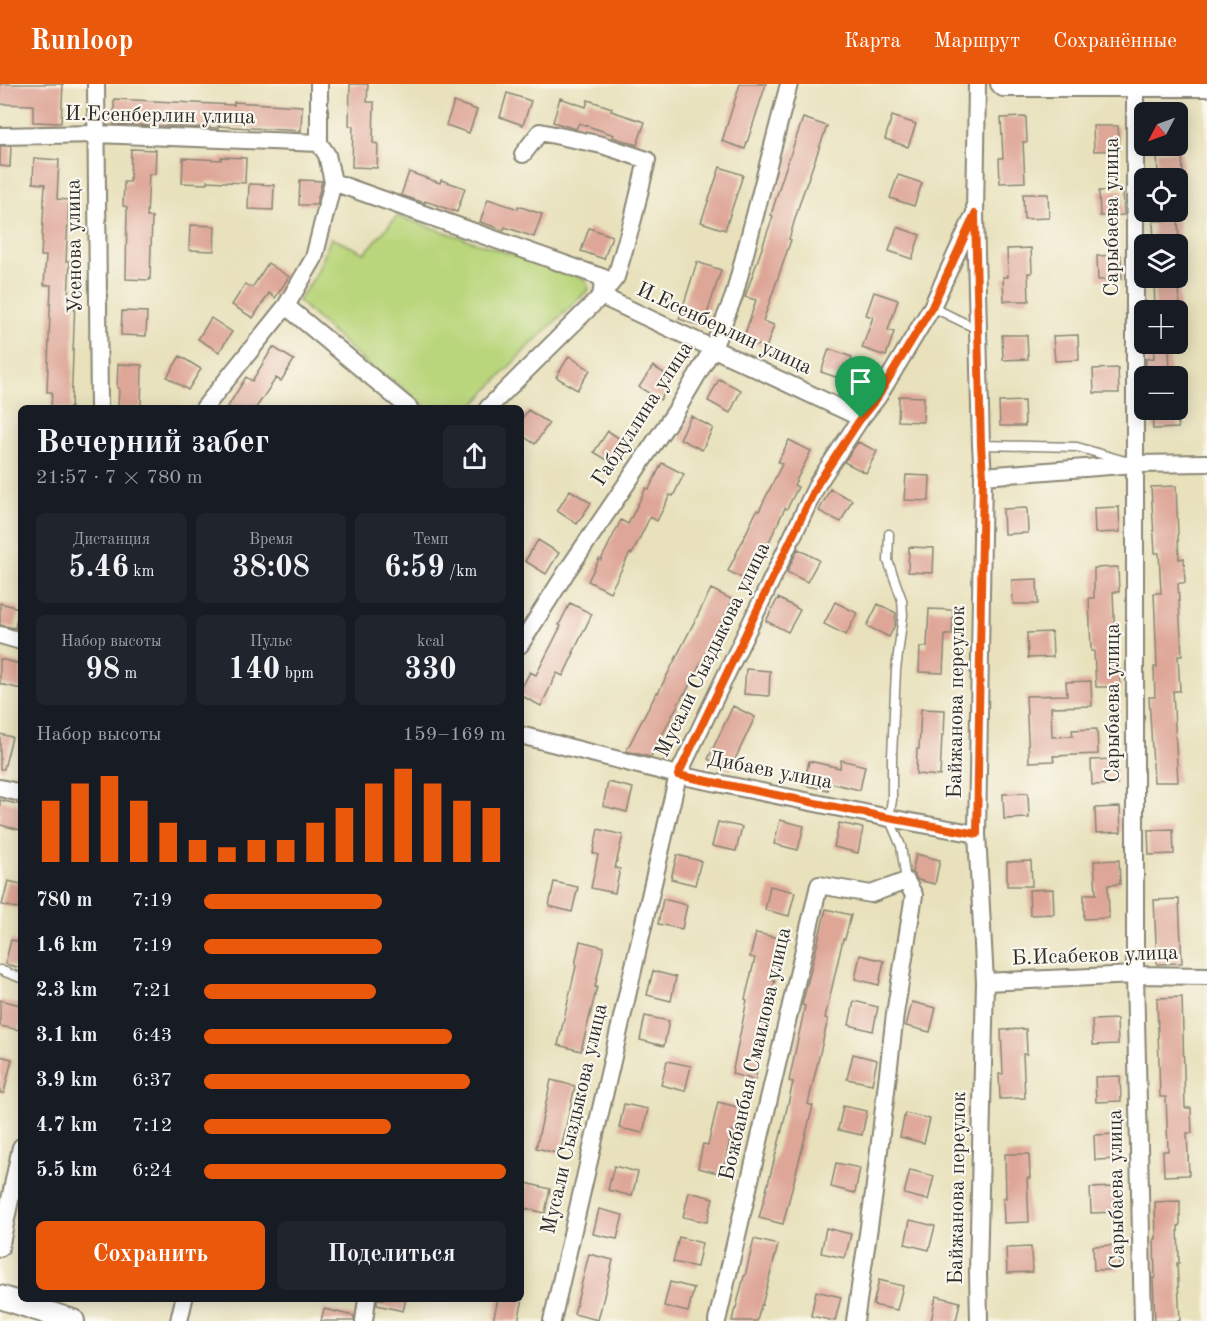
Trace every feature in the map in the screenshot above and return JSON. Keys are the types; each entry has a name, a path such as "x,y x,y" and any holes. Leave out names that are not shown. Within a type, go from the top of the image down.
{"main road":[{"path":"0,1297 73,1321"}],"street":[{"name":"Усенова улица","path":"96,84 99,405"},
{"path":"206,405 286,306 314,258 333,182 327,155 319,143 319,84"},
{"name":"Габдуллина улица","path":"524,639 567,571 676,411 712,348 734,296 789,84"},
{"name":"Байжанова переулок","path":"977,84 975,214 983,476 977,834 985,982 978,1273 979,1321"},
{"path":"999,84 1004,88 1135,86 1207,88"},
{"name":"Сарыбаева улица","path":"1135,86 1135,975 1143,1321"},
{"name":"И.Есенберлин улица","path":"523,154 540,132 602,145 647,160 616,277 601,296"},
{"name":"И.Есенберлин улица","path":"0,136 96,134 319,143"},
{"name":"И.Есенберлин улица","path":"333,182 604,278 601,296"},
{"name":"Мусали Сыздыкова улица","path":"552,1321 678,775 818,483 877,398 932,307 975,214"},
{"name":"И.Есенберлин улица","path":"601,296 861,418"},
{"path":"491,405 601,296"},
{"path":"286,306 405,405"},
{"path":"983,476 1135,464 1207,463"},
{"path":"0,635 18,640"},
{"name":"Дибаев улица","path":"524,736 678,775 977,834"},
{"path":"0,788 18,792"},
{"path":"855,1321 874,1193 895,1014 914,894 906,881"},
{"name":"Божбанбая Смаилова улица","path":"717,1321 819,885 872,894 906,881"},
{"name":"Б.Исабеков улица","path":"985,982 1135,975 1207,976"},
{"path":"0,1248 18,1161"},
{"path":"179,1321 183,1302"},
{"path":"364,1321 367,1302"}],"lane":[{"path":"932,307 978,329"},
{"path":"981,445 1077,447 1135,464"},
{"path":"889,534 888,561 902,600 903,615 894,689 892,800 889,818 901,846 906,881"},
{"path":"0,970 18,977"}],"green space":[{"path":"397,216 585,279 589,289 524,351 474,405 423,405 394,381 370,367 298,301 316,275 331,238 365,253"}],"building":[{"path":"0,84 63,84 61,123 33,122 33,105 0,104"},
{"path":"350,84 368,84 367,102 374,102 373,143 378,144 377,168 352,167 353,126 349,126"},
{"path":"740,84 766,84 745,149 722,141"},
{"path":"507,93 531,101 523,125 500,117"},
{"path":"560,98 586,107 588,100 612,108 611,111 645,122 637,145 579,123 576,129 553,122"},
{"path":"114,99 302,106 301,131 218,126 218,128 114,124"},
{"path":"454,102 477,110 469,133 446,125"},
{"path":"892,116 916,124 908,147 885,139"},
{"path":"1026,117 1027,142 1023,142 1025,182 1000,183 999,158 1003,158 1001,118"},
{"path":"803,118 827,126 801,199 789,239 791,240 763,321 774,325 766,348 743,340 756,300 745,297"},
{"path":"1093,126 1118,126 1119,150 1094,151"},
{"path":"0,146 11,146 10,167 0,166"},
{"path":"131,149 156,150 155,174 149,174 147,217 152,217 150,280 126,279 127,207 123,206 124,182 130,182"},
{"path":"1157,156 1182,156 1183,168 1158,168"},
{"path":"221,157 246,158 245,183 207,181 207,184 182,183 183,158 221,160"},
{"path":"34,158 59,160 57,199 69,200 66,261 70,261 68,299 75,299 71,405 51,405 52,392 47,392 51,285 44,285 46,256 41,256 45,184 33,183"},
{"path":"720,167 743,175 725,230 701,222"},
{"path":"409,172 440,183 441,180 465,188 457,212 401,195"},
{"path":"898,175 922,183 914,206 890,198"},
{"path":"300,180 322,181 316,205 299,205"},
{"path":"249,184 274,185 273,210 248,209"},
{"path":"1123,190 1124,215 1100,216 1099,191"},
{"path":"1023,194 1048,194 1049,218 1024,219"},
{"path":"488,199 542,214 534,237 505,227 504,230 480,222"},
{"path":"1153,222 1178,222 1179,234 1154,234"},
{"path":"190,225 215,226 214,251 189,250"},
{"path":"897,227 920,235 912,259 889,251"},
{"path":"589,228 612,236 604,259 581,251"},
{"path":"1031,248 1032,273 1028,273 1029,301 1004,301 1003,277 1008,277 1007,249"},
{"path":"1121,255 1122,279 1098,280 1097,256"},
{"path":"697,262 721,270 703,327 679,319"},
{"path":"268,263 289,277 275,298 269,293 253,318 232,305 245,284 252,288"},
{"path":"1154,288 1179,288 1180,300 1155,300"},
{"path":"874,292 898,300 888,330 894,332 886,356 862,348 873,317 866,315"},
{"path":"122,311 147,312 146,336 121,335"},
{"path":"211,318 232,332 219,352 198,339"},
{"path":"1002,335 1027,335 1028,359 1003,360"},
{"path":"1078,335 1079,360 1055,361 1053,336"},
{"path":"273,347 294,360 281,381 276,378 258,405 229,405 246,377 252,381"},
{"path":"829,349 852,357 845,380 821,372"},
{"path":"1154,354 1169,354 1170,366 1146,366 1146,359 1154,358"},
{"path":"180,356 201,369 188,390 167,377"},
{"path":"569,356 590,370 577,390 556,377"},
{"path":"118,364 142,365 141,405 118,405 119,388 117,388"},
{"path":"653,366 673,379 660,400 639,387"},
{"path":"1118,368 1119,393 1094,393 1093,369"},
{"path":"719,379 741,390 730,413 708,401"},
{"path":"899,396 924,397 923,422 898,421"},
{"path":"1024,401 1025,426 1000,426 999,402"},
{"path":"528,410 549,423 535,444 524,437 524,416"},
{"path":"691,416 713,428 702,450 680,439"},
{"path":"1153,420 1178,420 1178,428 1153,429"},
{"path":"608,431 628,444 615,465 594,452"},
{"path":"789,440 811,451 794,485 798,487 787,509 785,508 750,582 728,571 782,464 778,462"},
{"path":"858,442 877,451 866,473 844,462"},
{"path":"662,463 684,474 673,496 670,495 657,521 650,517 610,592 588,581 621,520 628,524 646,488 649,489"},
{"path":"906,475 930,476 929,501 904,500"},
{"path":"1176,486 1179,559 1184,558 1185,583 1178,583 1182,656 1178,656 1180,691 1173,691 1178,782 1154,782 1149,697 1155,697 1154,667 1157,667 1154,593 1161,593 1159,553 1155,553 1151,487"},
{"path":"830,489 852,500 841,522 819,511"},
{"path":"570,490 591,503 577,524 557,511"},
{"path":"1119,507 1120,532 1095,533 1094,508"},
{"path":"1027,508 1028,533 1004,534 1003,509"},
{"path":"538,540 559,553 546,574 525,561"},
{"path":"909,547 934,548 933,573 908,572"},
{"path":"798,549 819,560 807,582 787,572"},
{"path":"1118,567 1119,592 1113,592 1116,662 1119,662 1120,687 1096,687 1094,651 1091,651 1089,598 1094,598 1094,568"},
{"path":"1037,579 1038,604 1013,604 1012,580"},
{"path":"711,589 733,600 685,694 651,757 626,751 658,693"},
{"path":"778,598 800,610 788,632 766,621"},
{"path":"835,602 857,613 846,635 824,624"},
{"path":"0,603 18,608 15,628 0,625"},
{"path":"570,603 592,614 563,676 557,673 541,706 524,697 524,683 530,672 536,675 561,626 559,625"},
{"path":"878,604 896,613 895,625 889,637 867,626"},
{"path":"929,609 953,610 952,635 945,635 943,673 919,672 920,647 927,647"},
{"path":"1052,632 1053,657 1028,658 1027,633"},
{"path":"0,659 18,663 18,688 0,684"},
{"path":"746,669 770,671 769,696 744,694"},
{"path":"1091,681 1092,706 1051,707 1052,737 1073,736 1072,730 1097,729 1098,754 1053,756 1054,761 1029,762 1026,696 1067,695 1066,682"},
{"path":"733,706 755,717 730,770 708,759"},
{"path":"921,709 945,710 940,776 916,774"},
{"path":"0,734 12,737 4,769 0,769"},
{"path":"1116,759 1117,784 1092,785 1091,760"},
{"path":"841,760 865,766 860,790 830,783 828,790 804,785 809,761 840,768"},
{"path":"608,782 633,788 627,812 603,806"},
{"path":"1028,793 1029,818 1004,819 1003,794"},
{"path":"0,800 18,804 18,829 0,825"},
{"path":"1120,807 1121,832 1096,833 1095,808"},
{"path":"780,820 804,826 798,850 774,844"},
{"path":"718,822 742,827 736,851 712,846"},
{"path":"839,823 863,828 858,853 834,847"},
{"path":"598,829 623,835 615,868 620,869 615,893 591,888 598,855 593,853"},
{"path":"1173,829 1174,854 1149,855 1148,830"},
{"path":"916,854 940,860 935,884 918,880 912,873"},
{"path":"677,855 701,861 695,885 671,879"},
{"path":"1119,860 1120,884 1108,885 1109,918 1084,919 1084,894 1096,894 1094,861"},
{"path":"1031,861 1032,886 1007,886 1007,862"},
{"path":"8,881 18,883 18,908 2,905"},
{"path":"554,882 578,887 572,912 549,906"},
{"path":"770,886 795,892 789,916 765,910"},
{"path":"1053,889 1054,914 1030,915 1029,890"},
{"path":"663,899 687,905 682,929 658,924"},
{"path":"1179,899 1182,963 1157,964 1154,900"},
{"path":"826,909 851,915 845,939 843,939 825,1018 828,1019 808,1104 813,1106 783,1224 759,1218 793,1082 789,1081 805,1006 802,1005"},
{"path":"756,933 779,938 770,980 775,981 766,1017 769,1017 755,1080 732,1074 747,1000 745,999 755,958 750,957"},
{"path":"11,940 18,941 18,967 5,964"},
{"path":"580,941 604,947 595,987 597,987 581,1051 558,1045"},
{"path":"860,955 884,961 879,985 855,979"},
{"path":"653,971 676,977 671,1001 647,995"},
{"path":"1182,997 1185,1108 1191,1108 1192,1133 1187,1133 1189,1175 1164,1176 1163,1151 1168,1151 1166,1097 1160,1097 1157,998"},
{"path":"0,1000 18,1004 18,1030 0,1026"},
{"path":"854,1001 878,1007 873,1031 849,1025"},
{"path":"912,1002 936,1008 930,1032 906,1026"},
{"path":"645,1016 669,1021 664,1046 640,1040"},
{"path":"1117,1019 1118,1044 1093,1045 1092,1020"},
{"path":"1026,1029 1027,1054 1023,1054 1025,1098 1000,1099 999,1074 1003,1074 1001,1030"},
{"path":"853,1054 877,1060 872,1084 847,1079"},
{"path":"0,1056 12,1059 4,1093 0,1093"},
{"path":"667,1061 691,1066 685,1091 661,1085"},
{"path":"1120,1076 1121,1101 1096,1102 1095,1077"},
{"path":"551,1080 575,1086 560,1154 536,1148"},
{"path":"718,1102 742,1108 736,1132 732,1131 722,1174 698,1168 703,1144 708,1145"},
{"path":"624,1104 648,1109 643,1133 619,1128"},
{"path":"843,1106 867,1111 862,1135 838,1130"},
{"path":"905,1113 930,1119 924,1143 900,1137"},
{"path":"1118,1134 1119,1159 1095,1160 1094,1135"},
{"path":"1005,1154 1029,1154 1030,1178 1027,1178 1029,1222 1004,1223"},
{"path":"836,1163 860,1168 855,1193 831,1187"},
{"path":"614,1166 638,1172 632,1196 608,1190"},
{"path":"910,1170 934,1176 928,1200 904,1194"},
{"path":"526,1183 550,1189 545,1213 524,1208"},
{"path":"1115,1187 1116,1212 1091,1213 1090,1188"},
{"path":"689,1192 713,1198 707,1222 683,1217"},
{"path":"1180,1201 1179,1263 1177,1263 1180,1321 1155,1321 1153,1278 1155,1278 1155,1202"},
{"path":"599,1209 623,1215 617,1239 593,1234"},
{"path":"910,1220 935,1226 929,1250 905,1244"},
{"path":"826,1228 851,1234 845,1258 821,1253"},
{"path":"679,1237 702,1243 697,1267 673,1262"},
{"path":"754,1239 778,1245 762,1305 757,1321 732,1321 745,1276"},
{"path":"1118,1245 1119,1270 1094,1270 1093,1246"},
{"path":"1031,1247 1032,1272 1007,1273 1006,1248"},
{"path":"589,1254 613,1260 598,1320 574,1314"},
{"path":"879,1280 903,1286 897,1310 873,1305"},
{"path":"670,1282 694,1288 688,1312 664,1306"},
{"path":"816,1291 841,1297 835,1321 811,1316"},
{"path":"936,1296 960,1302 956,1321 931,1321"},
{"path":"377,1302 405,1302 403,1311 377,1305"},
{"path":"497,1302 522,1302 518,1321 493,1321"},
{"path":"324,1309 354,1316 354,1321 321,1321"}],"route":[{"path":"975,214 983,476 977,834 678,775 818,483 861,418 877,398 932,307 975,214"}]}
